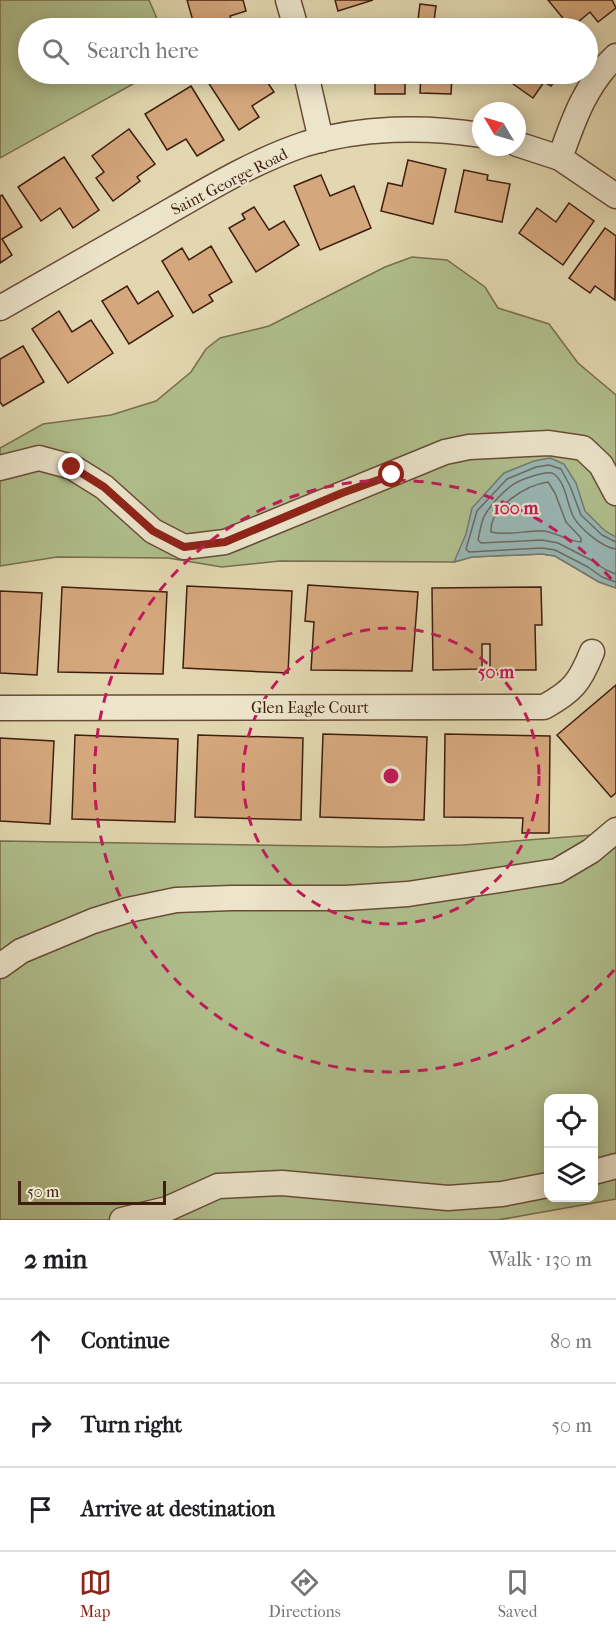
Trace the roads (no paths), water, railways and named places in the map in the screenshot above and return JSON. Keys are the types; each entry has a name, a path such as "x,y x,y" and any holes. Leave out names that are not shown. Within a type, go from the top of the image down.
{"street":[{"path":"288,0 293,18"},
{"path":"598,76 616,56"},
{"path":"308,84 321,140"},
{"path":"560,158 572,122 591,84"},
{"name":"Saint George Road","path":"0,308 270,158 321,140 385,130 472,134"},
{"path":"526,147 560,158 616,196"},
{"path":"0,468 39,458 72,467 104,487 153,531 184,547 225,542 445,452 469,447 549,443 583,448 601,465 616,493"},
{"name":"Glen Eagle Court","path":"0,708 544,707 564,696 581,678 592,652"},
{"path":"0,966 21,951 93,921 128,910 176,900 346,898 408,894 557,871 591,850 616,830"},
{"path":"598,1171 616,1166"},
{"path":"122,1220 167,1209 218,1186 282,1184 448,1198 502,1194 544,1186"}],"water":[{"path":"550,458 564,464 576,483 585,511 605,531 616,537 616,588 599,582 555,556 542,554 472,557 454,562 466,534 472,508 504,473 534,461"}]}
